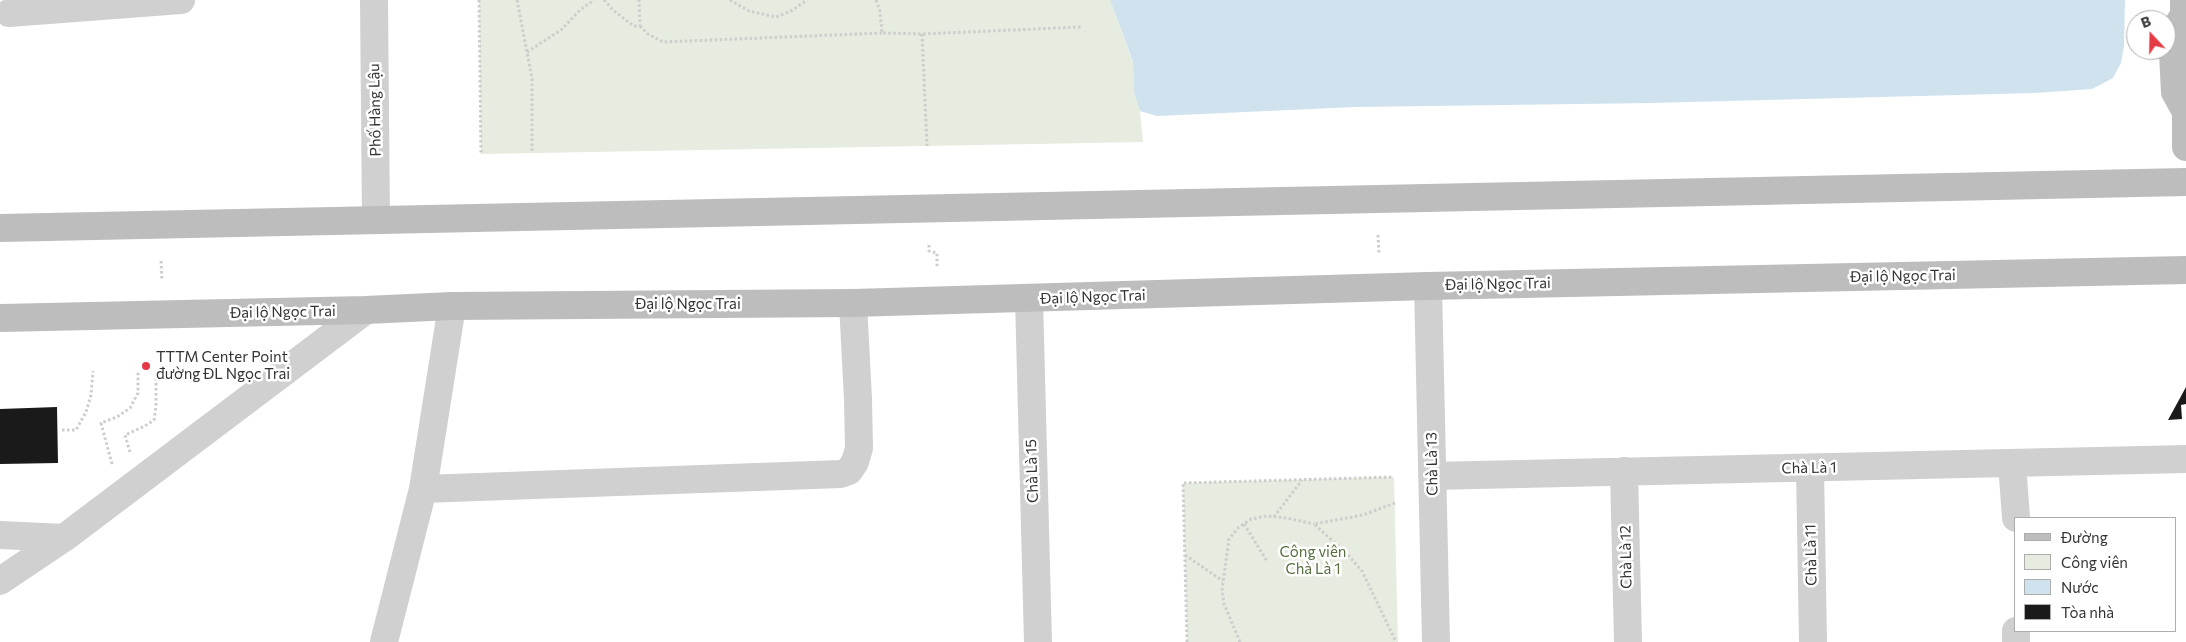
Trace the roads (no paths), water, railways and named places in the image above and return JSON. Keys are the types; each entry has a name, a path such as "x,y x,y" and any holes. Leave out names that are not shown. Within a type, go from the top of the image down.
{"main road":[{"path":"2185,11 2172,34 2175,92 2186,111 2186,147"},
{"path":"0,228 2186,182"},
{"name":"Đại lộ Ngọc Trai","path":"0,318 366,310 452,306 853,303 1428,286 2186,270"}],"street":[{"path":"10,12 181,0"},
{"name":"Phố Hàng Lậu","path":"374,0 376,220"},
{"name":"Chà Là 13","path":"1428,286 1436,642"},
{"name":"Chà Là 15","path":"1029,299 1038,642"},
{"path":"423,488 508,490 828,480 842,474 849,470 855,462 858,448 858,399 853,303"},
{"path":"384,642 423,488 452,306"},
{"path":"0,581 64,538 366,310"},
{"name":"Chà Là 1","path":"1432,476 2186,459"},
{"path":"2012,463 2016,517"},
{"name":"Chà Là 11","path":"1810,468 1813,642"},
{"name":"Chà Là 12","path":"1624,471 1628,642"},
{"path":"0,535 64,538"}],"water":[{"path":"1110,0 2125,0 2124,46 2121,63 2113,78 2092,89 2035,93 1651,103 1355,107 1157,116 1140,111 1134,93 1133,62"}],"place":[{"name":"TTTM Center Point đường ĐL Ngọc Trai","path":"146,366"}],"park label":[{"name":"Công viên Chà Là 1","path":"1313,560"}]}
